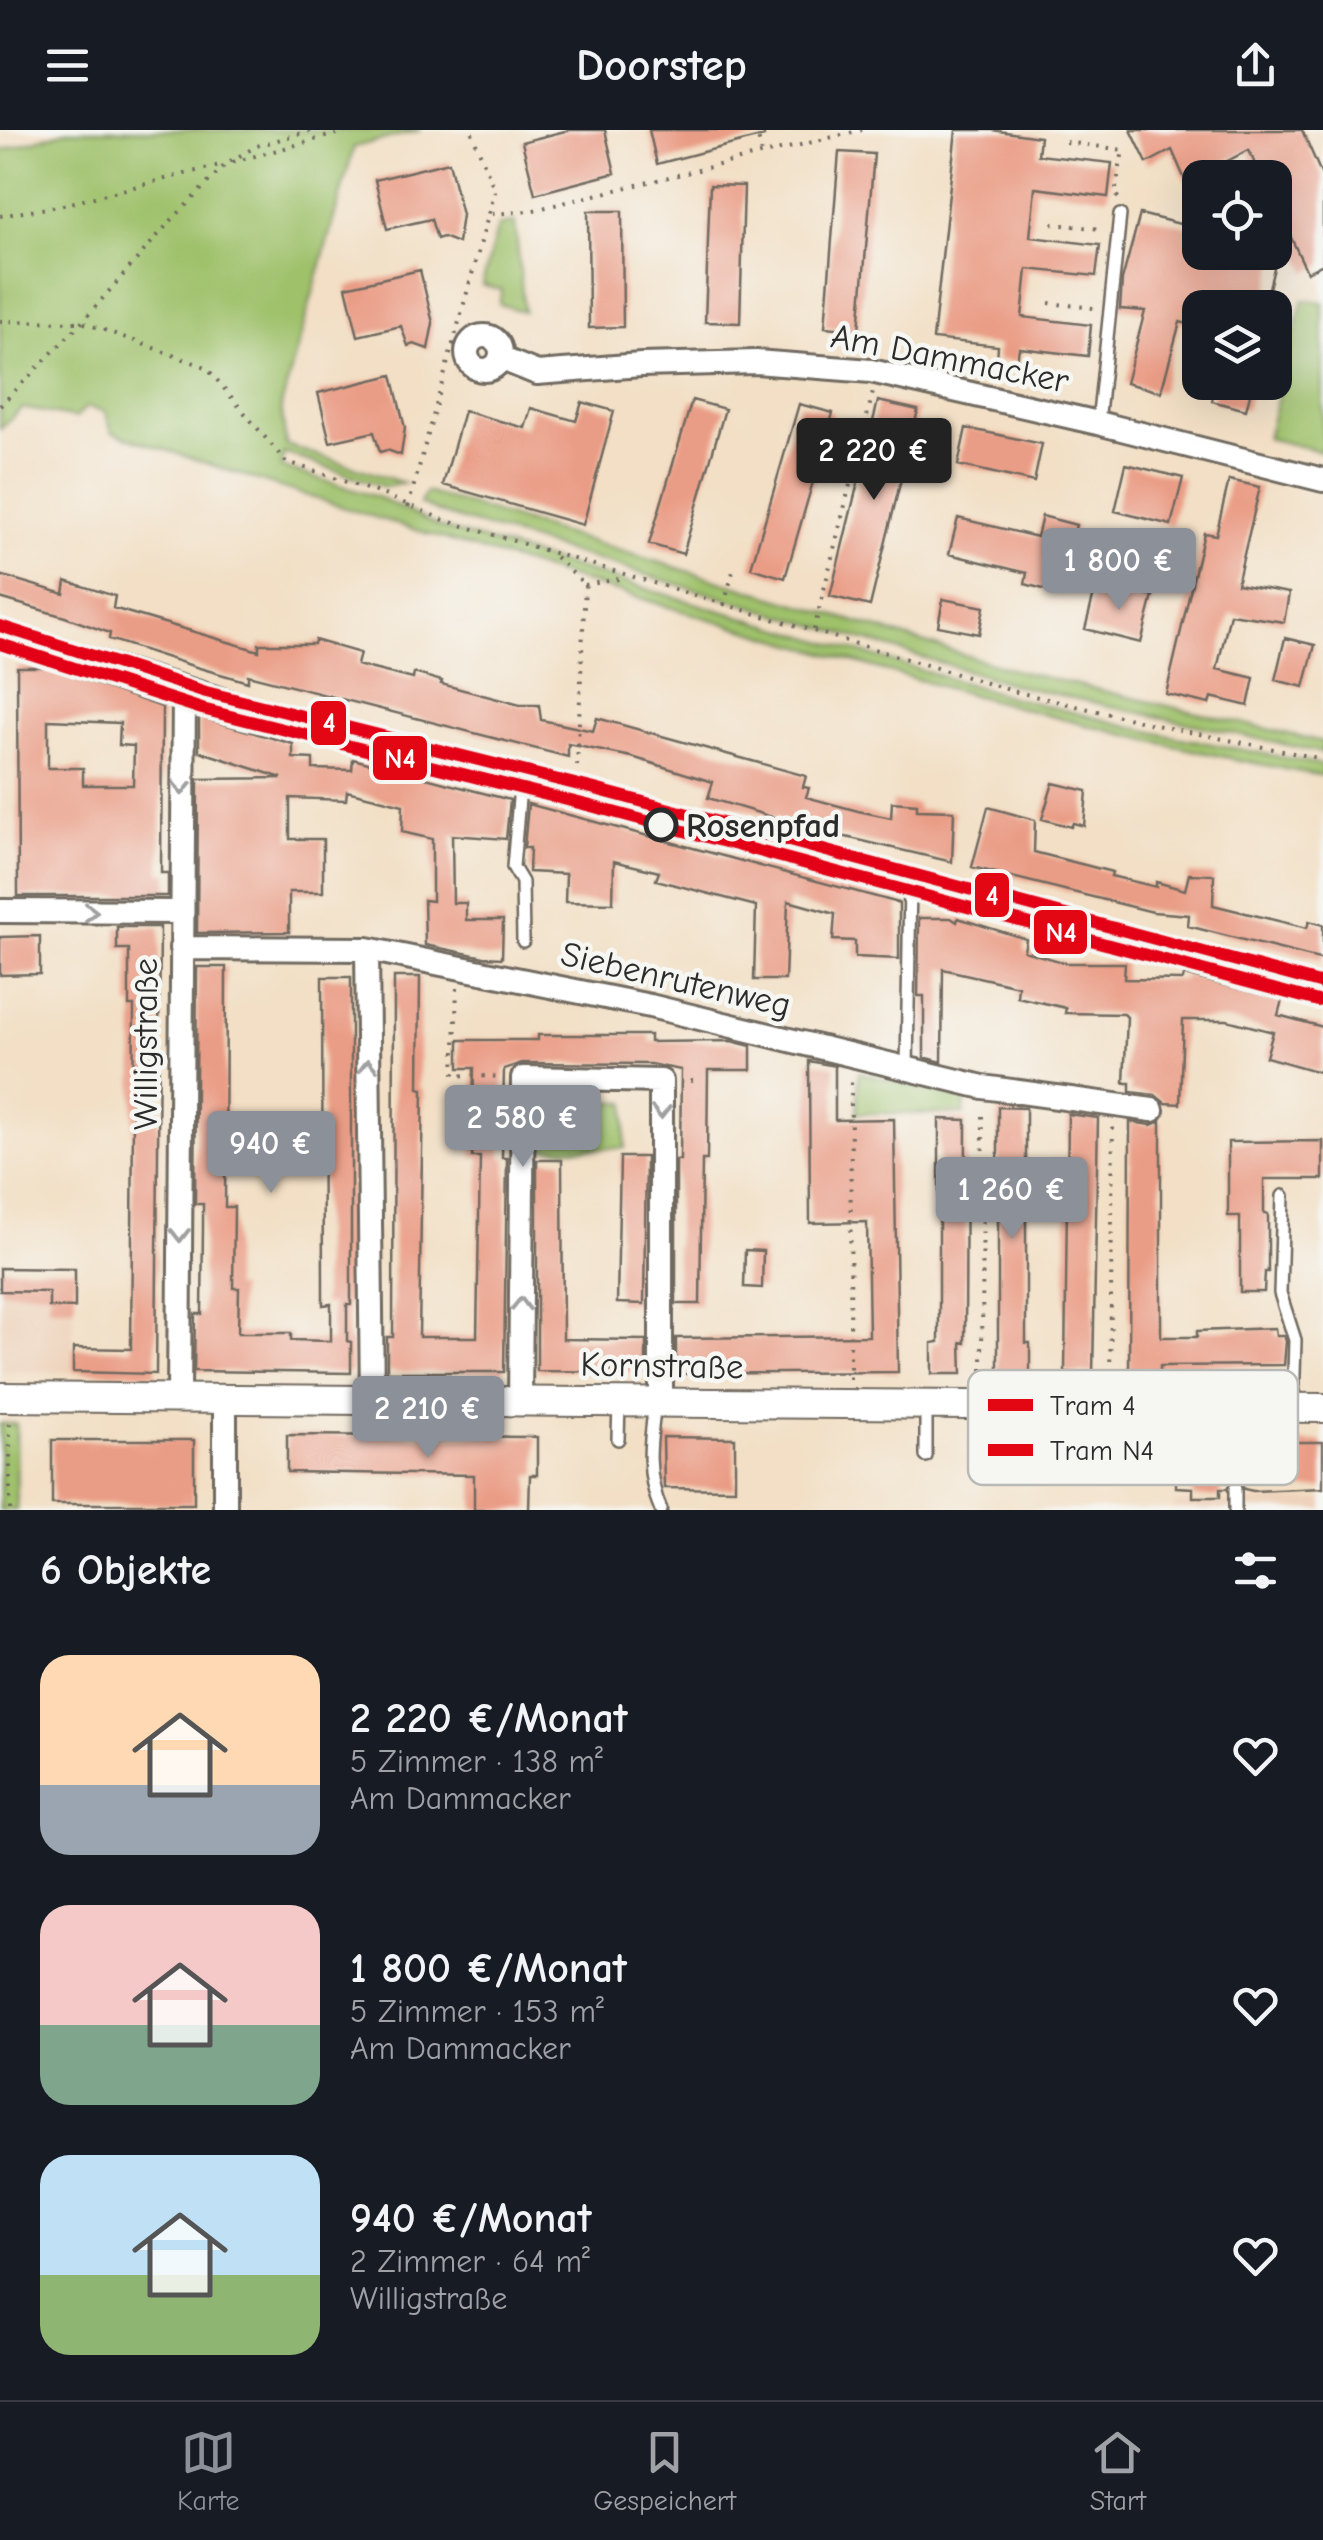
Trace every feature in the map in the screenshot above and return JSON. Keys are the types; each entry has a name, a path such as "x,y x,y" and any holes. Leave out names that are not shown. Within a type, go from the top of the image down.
{"street":[{"name":"Am Dammacker","path":"460,346 480,369 492,368 500,358 536,373 756,362 878,373 1323,480"},
{"path":"0,632 184,690 1323,990"},
{"name":"Willigstraße","path":"179,1398 184,690"},
{"path":"0,911 181,912"},
{"name":"Siebenrutenweg","path":"180,948 367,949 650,1006 983,1088 1152,1110"},
{"path":"367,949 372,1400"},
{"path":"520,1402 523,1078 661,1081 658,1403"},
{"name":"Kornstraße","path":"5,1397 968,1406"},
{"path":"224,1399 225,1510"}],"lane":[{"path":"1098,423 1120,215"},
{"path":"521,776 513,867 522,882 523,941"},
{"path":"907,1070 910,881"},
{"path":"1282,1196 1280,1293 1295,1340 1294,1370"},
{"path":"618,1439 619,1402"},
{"path":"658,1403 650,1439 650,1486 661,1510"},
{"path":"926,1405 926,1456"},
{"path":"1235,1490 1235,1510"}],"path":[{"path":"0,406 227,163 256,146 312,130"},
{"path":"0,216 59,206 351,130"},
{"path":"408,507 460,346 495,191 471,130"},
{"path":"756,130 762,154"},
{"path":"491,214 530,212 862,130"},
{"path":"1066,142 1123,150 1115,194 1120,200 1120,215"},
{"path":"1052,224 1118,230"},
{"path":"1049,303 1110,310"},
{"path":"0,322 82,322 206,367 285,461 408,507 554,555 1013,691 1323,759"},
{"path":"814,630 878,373"},
{"path":"554,555 586,585 576,791"},
{"path":"724,604 734,568"},
{"path":"586,585 629,577"},
{"path":"457,968 454,1075 523,1078"},
{"path":"850,1404 851,1055"},
{"path":"982,1370 983,1088"},
{"path":"1110,1370 1113,1106"},
{"path":"5,1397 10,1510"}],"shaded area":[{"path":"0,1268 75,1269 73,1372 0,1371"},
{"path":"1323,1499 1323,1510 1174,1510 1174,1503"}],"green space":[{"path":"69,130 421,130 354,147 281,406 286,445 404,483 385,487 284,453 281,467 377,497 442,528 1011,697 1165,735 1323,765 1323,776 1178,747 1034,712 590,583 112,432 105,411 86,407 76,418 22,408 0,429 0,151"},
{"path":"515,222 524,312 499,304 502,290 482,285 498,226"},
{"path":"1303,300 1323,302 1323,452 1267,438 1277,400 1292,400 1292,342"},
{"path":"426,492 1018,671 1323,742 1323,753 1015,685 446,515 420,504"},
{"path":"859,1072 965,1099 964,1114 857,1113"},
{"path":"543,1101 626,1102 625,1148 542,1149"},
{"path":"0,1424 16,1424 17,1510 0,1510"}],"building":[{"path":"569,130 605,130 615,173 535,194 522,142"},
{"path":"649,130 763,130 764,136 657,164"},
{"path":"956,130 1040,137 1038,155 1112,163 1108,197 1035,188 1030,237 1100,245 1096,276 1027,269 1022,317 1091,325 1088,356 1019,348 1017,362 997,360 998,346 933,339"},
{"path":"1131,130 1302,130 1323,178 1323,264 1307,272 1292,240 1292,160 1253,160 1249,150 1229,160 1182,160 1182,173 1172,150 1147,163"},
{"path":"839,152 874,154 859,330 825,327"},
{"path":"449,162 462,215 458,243 443,237 437,239 431,219 387,229 375,180"},
{"path":"710,185 744,186 740,323 705,322"},
{"path":"588,211 622,211 623,327 589,328"},
{"path":"1140,214 1182,224 1182,270 1274,270 1268,290 1182,290 1182,322 1161,392 1126,383 1145,311 1120,309 1122,280"},
{"path":"420,270 433,323 428,349 408,346 401,326 358,336 346,287"},
{"path":"392,375 405,428 401,455 380,452 374,432 330,442 318,393"},
{"path":"692,400 725,409 683,554 649,544"},
{"path":"1212,400 1248,400 1246,410"},
{"path":"878,401 918,410 870,606 830,596"},
{"path":"582,402 614,411 583,525 443,485 464,411 525,428 531,408 576,421"},
{"path":"799,404 833,413 785,578 751,568"},
{"path":"966,428 1042,444 1034,482 958,465"},
{"path":"1126,464 1183,478 1171,525 1115,511"},
{"path":"1229,480 1260,487 1237,584 1289,593 1284,622 1230,614 1217,669 1254,678 1248,706 1211,697 1209,704 1166,694 1204,533 1216,535"},
{"path":"1042,516 1076,525 1058,593 1025,584 1027,573 949,554 958,518 1037,537"},
{"path":"0,575 64,594 66,581 115,596 113,608 259,651 259,644 314,644 315,640 360,653 357,665 413,679 414,673 520,705 539,705 541,720 593,731 597,718 806,776 806,797 858,811 891,818 892,802 917,804 917,810 954,811 952,862 816,830 708,798 713,782 632,757 568,744 568,757 248,675 248,682 196,667 109,639 110,633 65,617 0,598"},
{"path":"1097,582 1153,596 1141,643 1085,629"},
{"path":"943,599 984,607 979,634 938,626"},
{"path":"1285,638 1315,645 1304,687 1275,680"},
{"path":"17,667 46,667 162,707 161,873 168,873 168,896 18,896","holes":["48,720 120,723 119,745 134,746 133,785 83,785 83,768 48,768"]},
{"path":"199,717 293,744 293,758 313,759 313,769 352,770 353,759 510,800 506,839 452,835 453,903 466,903 466,920 503,920 502,958 425,945 424,900 432,901 432,839 402,832 403,805 347,791 346,800 290,798 290,839 323,839 323,892 289,892 289,932 197,933 198,779 282,778 199,751"},
{"path":"1053,783 1087,791 1084,826 1073,823 1071,827 1042,819"},
{"path":"528,804 899,903 899,959 855,957 855,941 833,940 835,914 788,901 785,980 754,980 756,906 656,880 659,872 614,861 613,903 565,902 566,874 529,872 530,848 524,848"},
{"path":"988,807 1035,820 1034,852 1112,872 1111,876 1185,890 1189,874 1214,875 1213,905 1307,928 1309,921 1323,925 1323,960 1188,926 1189,915 1153,912 972,867"},
{"path":"919,918 951,918 957,922 958,918 1026,939 1024,951 1066,963 1125,963 1124,979 1183,980 1184,975 1282,1000 1278,1015 1323,1027 1319,1072 1266,1057 1273,1032 1227,1020 1183,1020 1180,1104 1165,1103 1155,1095 1130,1092 1130,1083 1124,1083 1124,1014 1065,1013 1066,1008 1017,997 1018,986 943,969 942,1062 924,1057 924,996 918,996"},
{"path":"117,927 160,927 156,1374 73,1372 73,1348 131,1349 134,1006 129,1006 129,949 117,949"},
{"path":"40,936 40,974 0,975 0,937"},
{"path":"197,967 226,967 225,1207 234,1207 233,1288 239,1288 238,1333 291,1333 291,1340 331,1341 331,1304 323,1305 322,977 351,977 351,1304 347,1304 347,1341 351,1342 351,1373 194,1371 195,1314 202,1314 203,1226 203,1204 195,1204"},
{"path":"394,977 420,977 419,1088 423,1089 419,1337 477,1337 480,1157 472,1157 474,1068 459,1068 459,1040 650,1035 650,1042 731,1041 751,1046 751,1070 708,1070 700,1304 676,1304 676,1160 680,1160 681,1070 650,1064 522,1063 504,1069 504,1372 387,1372 387,1337 393,1337"},
{"path":"809,1061 835,1066 835,1120 894,1119 898,1372 676,1374 676,1338 869,1336 867,1222 810,1223"},
{"path":"998,1107 1026,1108 1026,1343 1030,1343 1030,1370 998,1370"},
{"path":"1068,1114 1098,1118 1093,1370 1065,1370"},
{"path":"939,1119 966,1120 962,1374 932,1374 932,1343 939,1342"},
{"path":"1161,1121 1161,1337 1197,1337 1197,1331 1275,1328 1276,1336 1284,1336 1286,1341 1284,1365 1129,1370 1130,1122 1151,1125"},
{"path":"1323,1141 1323,1179 1264,1179 1268,1272 1264,1292 1240,1292 1240,1216 1228,1216 1228,1142"},
{"path":"620,1157 646,1157 644,1304 617,1303"},
{"path":"537,1160 562,1160 563,1339 646,1340 646,1372 537,1371"},
{"path":"745,1250 763,1251 762,1288 744,1287"},
{"path":"0,1268 75,1269 75,1308 49,1307 49,1292 0,1291"},
{"path":"287,1435 537,1437 537,1475 530,1475 529,1510 474,1510 474,1475 287,1472"},
{"path":"663,1437 735,1438 735,1489 664,1488"},
{"path":"52,1440 194,1440 194,1504 52,1504"},
{"path":"1298,1442 1323,1442 1323,1488 1244,1489 1242,1485 1298,1485"},
{"path":"1230,1485 1220,1489 1220,1497 1193,1497 1193,1488 1176,1487"}],"tram line":[{"name":"4","path":"0,626 206,692 595,789 1323,984"},
{"name":"N4","path":"0,644 202,709 591,806 1318,1001"}],"place":[{"name":"Rosenpfad","path":"661,825"}]}
